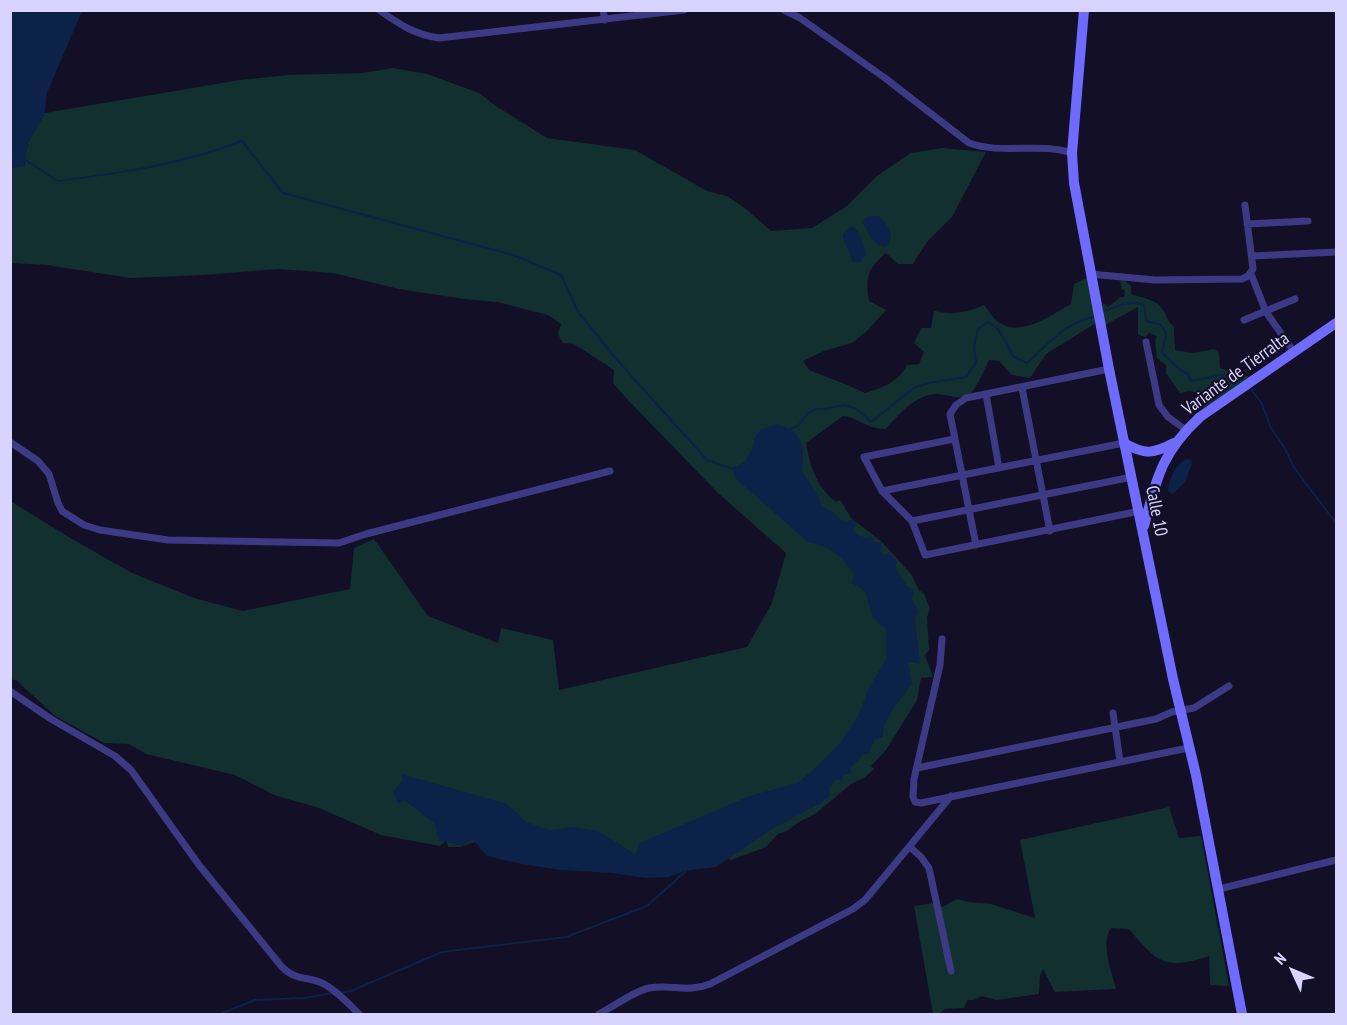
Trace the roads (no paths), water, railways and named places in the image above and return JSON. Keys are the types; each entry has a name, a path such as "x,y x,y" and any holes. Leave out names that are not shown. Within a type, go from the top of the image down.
{"main road":[{"name":"Calle 10","path":"1084,10 1072,153 1074,183 1109,369 1188,747 1196,775 1242,1014"},
{"name":"Variante de Tierralta","path":"1143,529 1162,465 1174,443 1186,430 1200,417 1336,323"},
{"path":"1124,443 1143,452 1152,453 1174,443"}],"street":[{"path":"379,10 411,32 439,38 684,10"},
{"path":"603,10 605,20"},
{"path":"784,10 800,18 885,78 969,143 985,149 1050,148 1072,153"},
{"path":"1245,205 1252,256 1251,274 1266,312 1294,352"},
{"path":"1247,224 1308,221"},
{"path":"1252,256 1336,252"},
{"path":"1090,274 1164,280 1242,279 1251,274"},
{"path":"1244,320 1295,299"},
{"path":"1146,342 1160,405 1168,417 1186,430"},
{"path":"976,545 950,414 956,405 966,398 1109,369"},
{"path":"1022,388 1050,531"},
{"path":"986,394 999,468"},
{"path":"954,439 864,457 882,491 912,521 925,555 1140,511"},
{"path":"10,442 38,461 49,474 57,502 62,511 70,517 100,530 168,540 339,543 610,471"},
{"path":"882,491 1124,443"},
{"path":"912,521 1132,477"},
{"path":"942,639 940,665 917,768 913,797 915,802 921,803 1188,747"},
{"path":"917,768 1156,719 1172,712 1194,708 1229,686"},
{"path":"10,691 124,763 138,778 199,865 282,967 296,978 319,981 329,986 359,1014"},
{"path":"1113,713 1120,761"},
{"path":"599,1014 651,988 698,988 710,984 853,909 866,900 951,796"},
{"path":"910,847 929,868 951,971"},
{"path":"1219,889 1336,860"}],"water":[{"path":"11,10 82,11 47,93 45,113 28,142 24,167 11,168"},
{"path":"878,216 888,227 891,239 886,247 875,242 869,235 863,223 865,218"},
{"path":"852,226 860,235 866,254 860,262 853,262 843,238 843,234"},
{"path":"777,424 786,427 797,436 803,455 802,471 819,496 820,503 840,520 852,519 857,523 853,529 858,535 871,536 874,542 880,542 882,546 880,551 883,554 892,555 897,562 895,568 908,587 914,590 912,599 918,611 915,620 920,664 908,662 912,683 889,716 883,737 874,740 870,753 863,755 850,769 851,773 844,775 842,781 836,779 829,789 830,795 821,803 772,829 716,867 685,871 668,877 646,878 612,873 560,870 487,856 473,840 462,845 439,841 435,824 404,800 398,804 393,792 403,780 401,774 507,804 526,822 550,830 573,827 598,831 635,854 640,843 750,796 797,783 841,742 858,716 869,688 886,659 886,629 873,618 865,591 852,583 854,574 840,557 823,546 808,542 735,478 733,469 745,461 760,430"},
{"path":"1187,459 1191,460 1192,464 1185,482 1173,494 1170,493 1168,490 1174,472 1179,464"}],"waterway":[{"path":"24,159 58,181 174,162 242,141 283,193 513,255 561,275 578,312 618,361 707,460 733,469 735,467"},
{"path":"1102,312 1123,304 1144,305 1146,321 1161,325 1166,334 1162,352 1188,374 1191,381 1222,375 1242,380"},
{"path":"790,429 799,425 807,414 815,409 845,405 857,409 871,422 914,388 966,377 976,363 974,346 978,329 988,322 998,329 1014,357 1027,363 1065,329 1094,317"},
{"path":"1251,389 1262,404 1271,428 1295,469 1336,523"},
{"path":"339,993 351,991 442,952 566,937 647,906 686,871"},
{"path":"220,1014 255,1000 304,998 333,993"}]}
